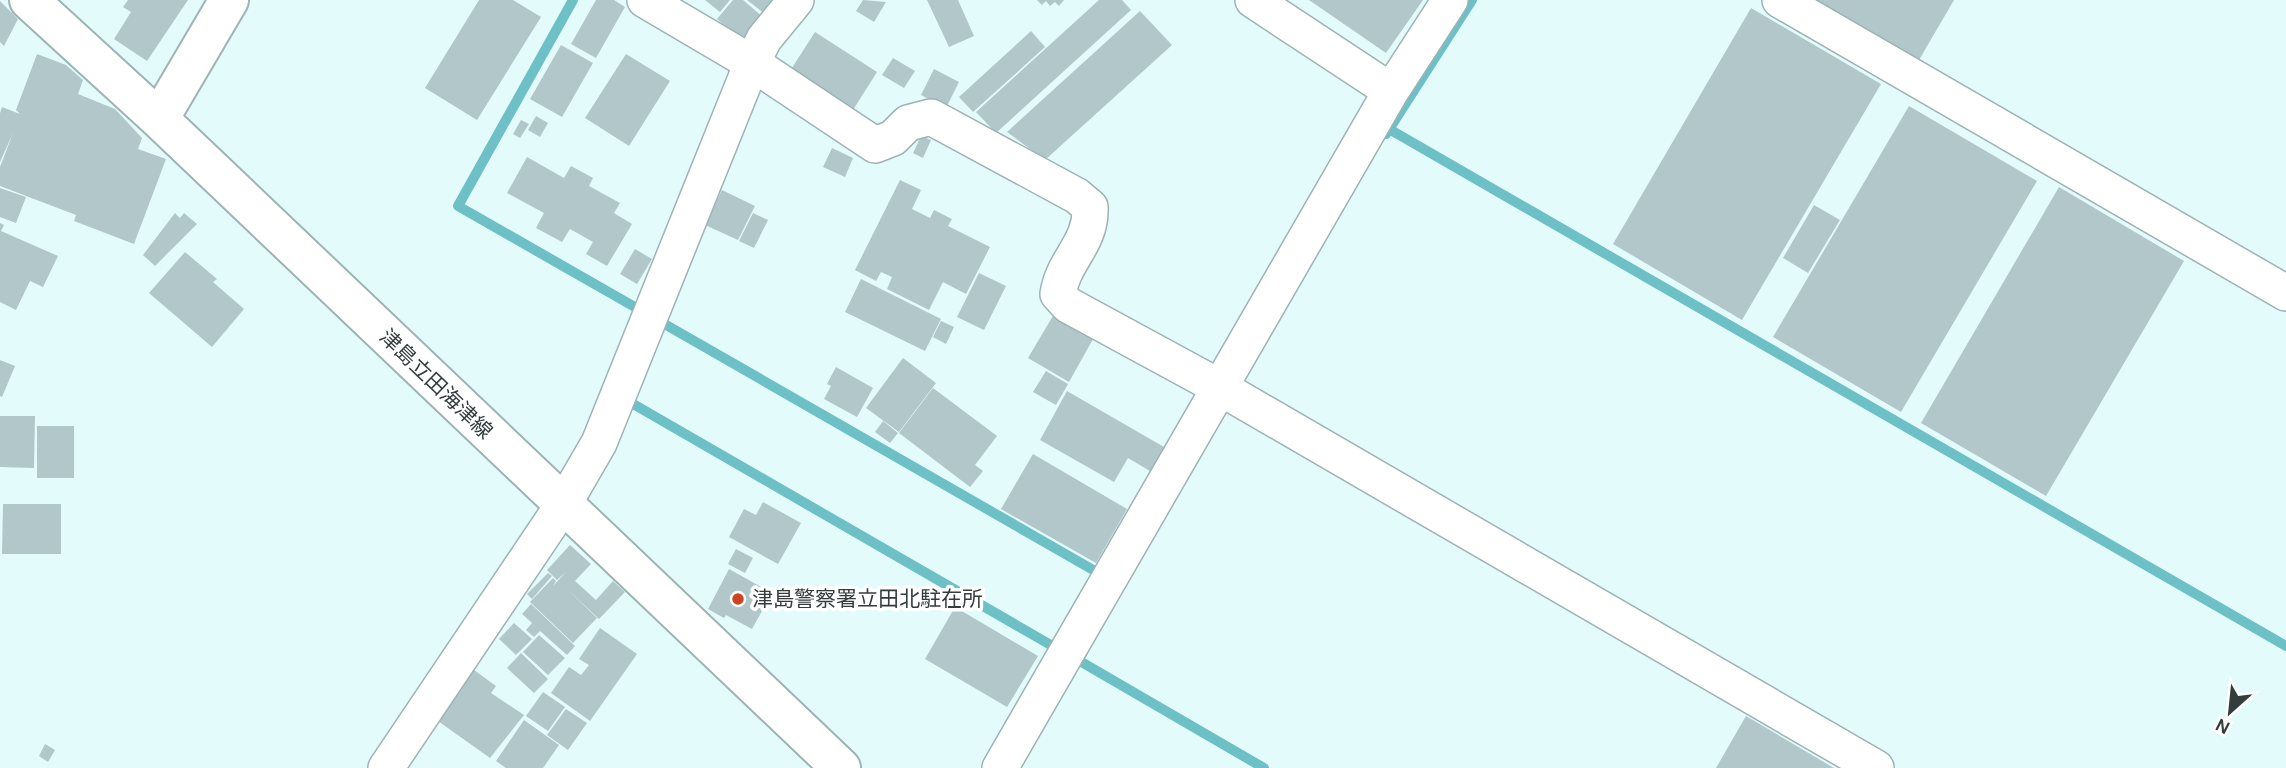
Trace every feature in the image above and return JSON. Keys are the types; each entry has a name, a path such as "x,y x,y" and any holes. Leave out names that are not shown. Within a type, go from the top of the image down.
{"main road":[{"name":"津島立田海津線","path":"30,0 159,119 841,768"},
{"path":"159,119 229,0"}],"street":[{"path":"645,0 752,64 875,145 893,138 908,123 930,117 1077,196 1090,207 1091,225 1060,279 1058,294 1068,305 1219,387 1876,768"},
{"path":"386,768 564,505 604,430 752,64 764,39 796,0"},
{"path":"1253,0 1391,91"},
{"path":"1000,768 1391,91 1451,0"},
{"path":"1780,0 2286,293"}],"building":[{"path":"128,0 188,0 147,61 114,39 131,12 123,7"},
{"path":"479,0 513,0 541,17 477,120 425,88"},
{"path":"596,0 614,0 625,7 596,58 571,44"},
{"path":"705,0 730,0 720,12"},
{"path":"733,0 743,0 763,17 743,41 717,19"},
{"path":"747,0 777,0 765,14"},
{"path":"863,0 886,2 874,22 856,11"},
{"path":"927,0 958,0 974,36 949,47"},
{"path":"1037,0 1064,0 1059,6 1055,2 1050,6 1046,1 1042,5"},
{"path":"1099,0 1122,0 1131,10 996,133 976,112"},
{"path":"1309,0 1423,0 1386,53"},
{"path":"1816,0 1954,0 1919,60"},
{"path":"0,1 18,19 4,46 0,42"},
{"path":"1751,8 1881,84 1742,320 1613,244"},
{"path":"1140,11 1172,45 1045,160 1007,132"},
{"path":"1031,31 1045,47 973,112 959,97"},
{"path":"815,32 877,72 853,110 790,71"},
{"path":"561,45 593,63 562,117 530,99"},
{"path":"37,54 66,65 83,80 78,94 115,109 142,138 138,149 166,159 134,244 74,221 76,215 0,186 0,167 13,133 0,162 0,113 2,107 20,114 16,110"},
{"path":"626,54 670,81 629,146 585,118"},
{"path":"893,58 915,71 904,88 882,75"},
{"path":"934,69 959,82 946,108 921,95"},
{"path":"1909,106 2037,181 1901,412 1773,337"},
{"path":"536,116 548,123 540,137 528,130"},
{"path":"521,120 529,124 520,138 513,134"},
{"path":"921,136 931,140 923,158 913,153"},
{"path":"832,148 853,158 845,177 823,167"},
{"path":"527,157 564,178 571,166 593,178 589,186 620,203 614,213 632,224 607,266 586,254 593,242 570,229 562,242 536,228 544,213 507,193"},
{"path":"900,180 921,190 912,209 930,218 934,210 952,219 948,226 990,247 966,294 943,282 929,310 887,289 892,277 881,272 876,281 855,270"},
{"path":"2059,187 2184,261 2046,496 1921,423"},
{"path":"0,188 26,197 16,223 0,217"},
{"path":"722,190 755,206 738,240 705,225"},
{"path":"1814,205 1840,220 1808,273 1783,258"},
{"path":"175,213 180,218 184,213 197,224 155,266 143,255"},
{"path":"753,213 768,220 754,248 739,241"},
{"path":"0,223 4,225 1,231 58,256 43,287 30,281 16,310 0,302"},
{"path":"635,249 652,259 637,284 620,274"},
{"path":"185,252 217,279 213,282 244,309 212,347 149,293"},
{"path":"979,273 1006,286 984,330 957,317"},
{"path":"861,279 941,319 925,351 845,312"},
{"path":"1057,309 1097,332 1069,382 1028,358"},
{"path":"941,321 954,327 946,344 933,337"},
{"path":"903,358 936,383 899,432 866,408"},
{"path":"0,360 15,366 2,397 0,396"},
{"path":"836,367 873,388 857,417 824,399 831,386 827,384"},
{"path":"1046,371 1068,384 1056,405 1033,392"},
{"path":"933,388 997,436 975,465 983,471 970,487 899,433"},
{"path":"1067,391 1164,447 1150,471 1128,458 1114,482 1040,440"},
{"path":"0,416 35,416 34,468 0,467"},
{"path":"883,421 898,433 890,443 875,432"},
{"path":"37,426 74,426 74,478 37,478"},
{"path":"1033,454 1127,509 1096,563 1001,509"},
{"path":"763,502 801,523 778,564 729,537 744,509 756,515"},
{"path":"3,504 61,504 61,554 2,554"},
{"path":"570,545 591,564 575,581 596,600 613,581 625,592 599,619 566,588 597,618 573,643 530,602 553,578 556,581 553,586 566,572 557,580 547,570"},
{"path":"736,549 753,558 745,573 728,564"},
{"path":"729,569 772,593 752,629 708,609"},
{"path":"548,573 552,576 532,599 527,594"},
{"path":"531,604 575,646 567,655 540,631 534,637 526,630 532,623 522,614"},
{"path":"955,607 1038,656 1007,707 925,659"},
{"path":"514,623 532,639 516,655 499,639"},
{"path":"600,628 637,654 590,721 551,693 569,667 581,675 589,665 579,659"},
{"path":"539,635 565,658 548,675 523,652"},
{"path":"521,653 548,679 534,693 507,668"},
{"path":"474,670 496,686 491,693 524,715 490,758 438,721"},
{"path":"543,692 565,707 548,731 526,716"},
{"path":"566,709 587,723 568,750 547,735"},
{"path":"1746,716 1834,768 1716,768"},
{"path":"524,720 559,745 543,768 506,768 496,761"},
{"path":"45,744 55,750 48,762 39,756"}],"waterway":[{"path":"573,0 458,206 640,310"},
{"path":"1386,134 1472,0"},
{"path":"1389,129 2286,646"},
{"path":"661,322 1095,571"},
{"path":"628,401 1049,644"},
{"path":"1083,652 1078,660 1264,768"}],"place":[{"name":"津島警察署立田北駐在所","path":"738,599"}]}
